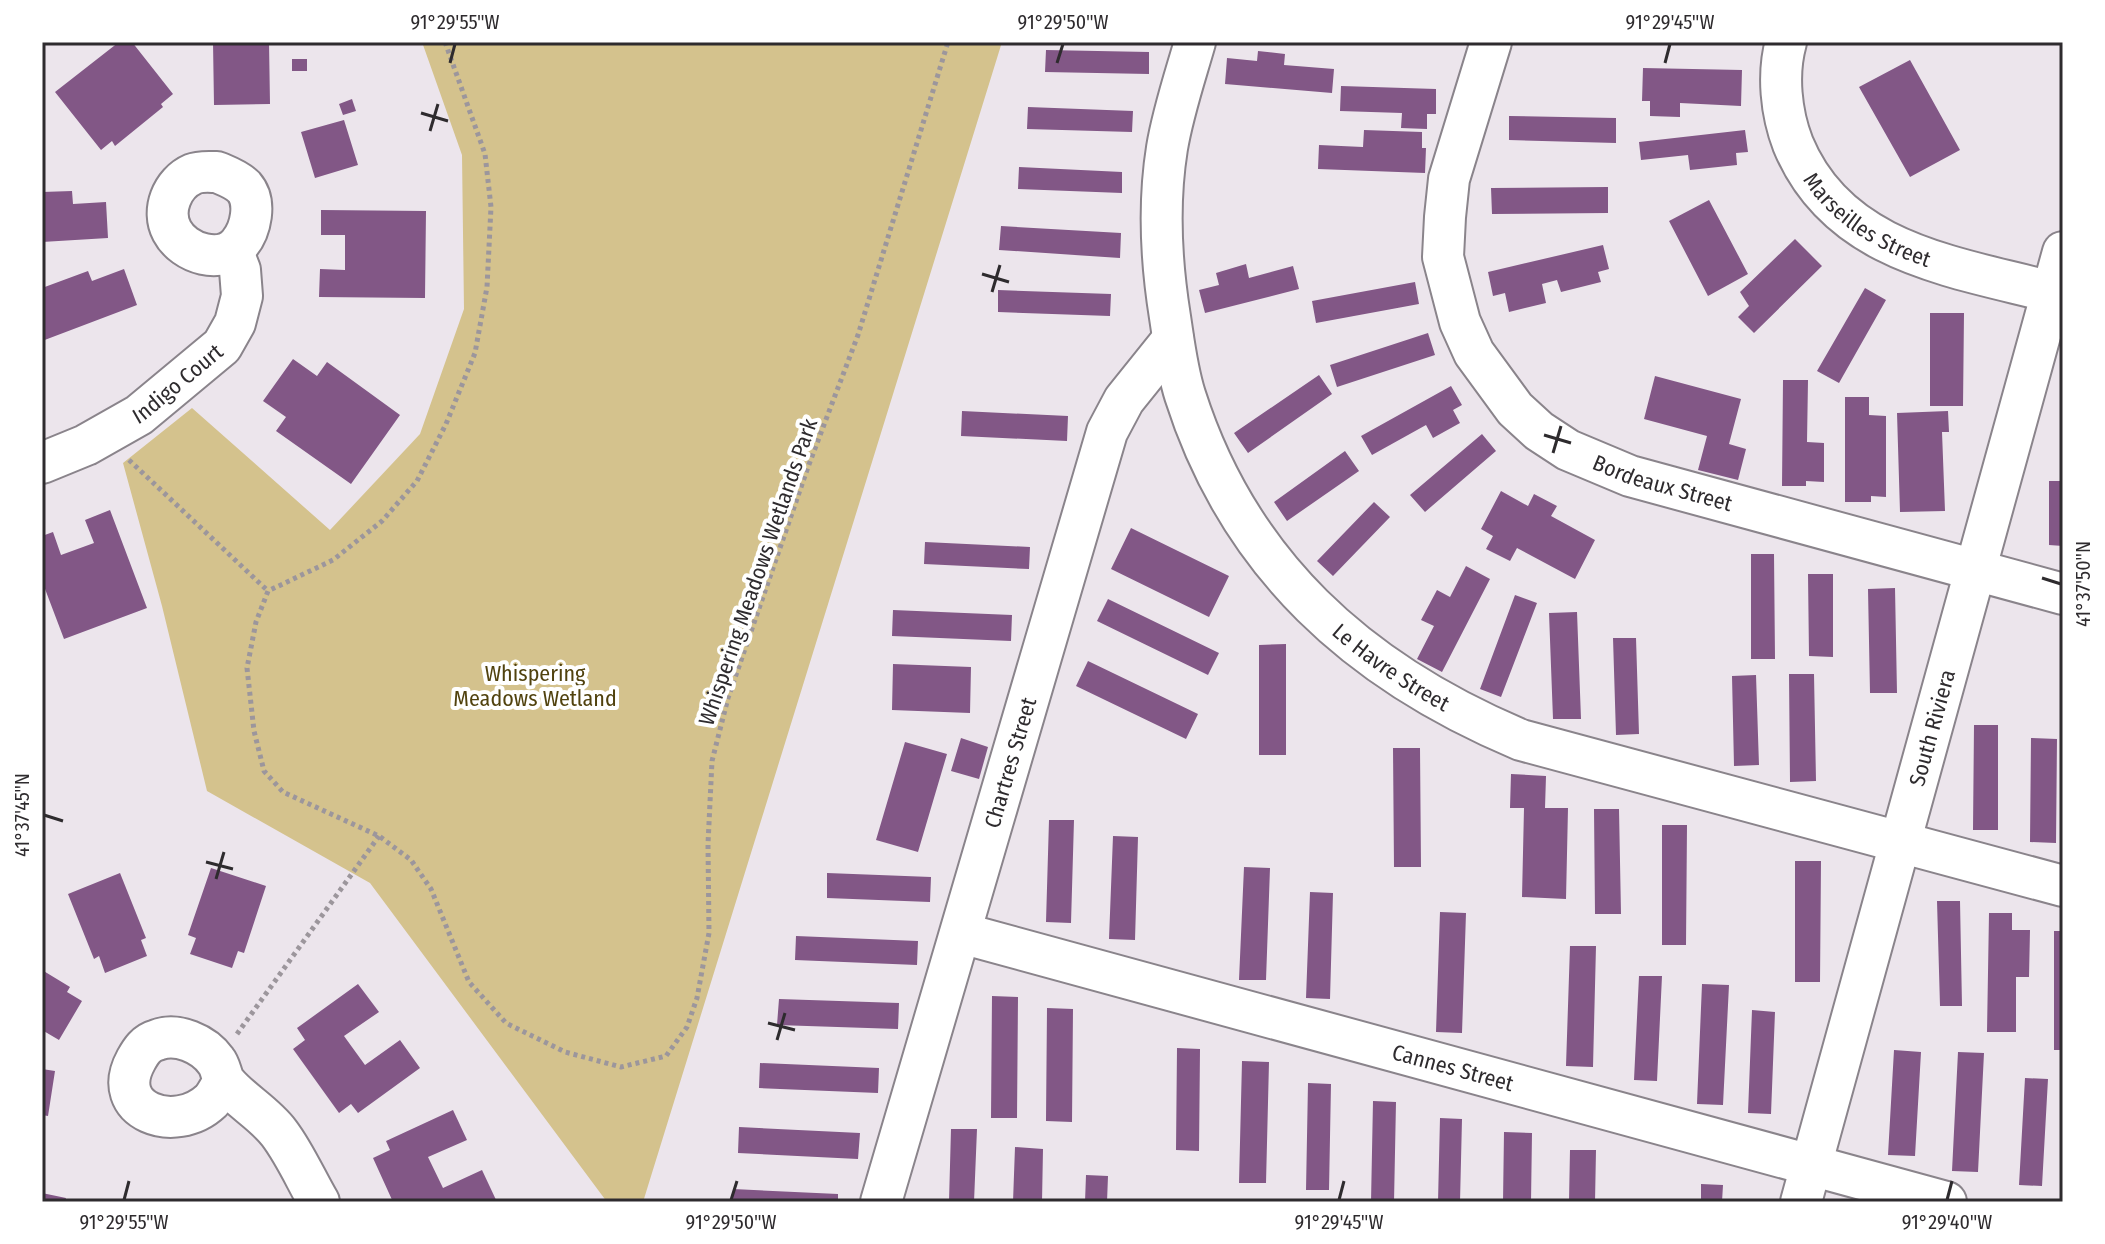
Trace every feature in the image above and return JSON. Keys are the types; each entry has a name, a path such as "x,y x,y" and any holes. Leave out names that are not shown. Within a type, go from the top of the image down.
{"street":[{"name":"Le Havre Street","path":"1195,42 1167,147 1162,195 1161,237 1173,339 1184,394 1205,447 1235,508 1252,535 1320,615 1367,656 1468,718 1521,740 2063,886"},
{"name":"Bordeaux Street","path":"1491,42 1449,179 1443,257 1460,322 1474,353 1515,409 1539,431 1568,450 1630,476 2063,594"},
{"name":"Marseilles Street","path":"1786,42 1782,57 1782,98 1788,131 1815,185 1835,206 1882,242 1912,254 2058,294"},
{"name":"Indigo Court","path":"42,463 139,415 222,346 235,323 242,296 240,270 233,252"},
{"name":"South Riviera","path":"1806,1184 1976,572 2058,294 2063,252"},
{"name":"Chartres Street","path":"881,1202 1107,432 1124,400 1173,339"},
{"name":"Cannes Street","path":"961,933 1806,1184 1946,1202"},
{"path":"221,1072 279,1132 319,1202"}],"path":[{"path":"103,435 268,591 333,560 382,521 417,481 446,424 475,353 487,287 491,207 485,154 445,42"},
{"name":"Whispering Meadows Wetlands Park","path":"268,591 256,622 247,668 254,731 264,771 283,792 379,836 411,860 431,889 469,982 506,1023 565,1052 621,1067 666,1056 687,1027 697,998 709,933 708,844 712,761 728,698 808,467 858,335 948,42"},
{"path":"221,1072 379,836"}],"green space":[{"name":"Whispering Meadows Wetland","path":"422,42 1002,42 643,1202 607,1202 370,883 207,791 123,463 192,408 330,530 420,434 464,309 462,155"}],"building":[{"path":"119,42 132,42 173,94 161,104 163,107 115,146 112,141 101,150 55,92"},
{"path":"213,42 269,42 270,104 214,105"},
{"path":"1046,50 1149,52 1149,74 1045,72"},
{"path":"1258,51 1285,54 1284,65 1334,69 1332,93 1225,84 1227,58 1257,61"},
{"path":"292,59 307,59 307,71 292,71"},
{"path":"1910,60 1960,150 1910,177 1859,87"},
{"path":"1643,68 1742,70 1741,106 1680,103 1680,117 1650,116 1650,101 1642,101"},
{"path":"1341,86 1436,89 1436,114 1427,114 1427,129 1401,128 1402,113 1340,111"},
{"path":"352,99 356,111 343,115 339,104"},
{"path":"1028,107 1133,111 1132,132 1027,129"},
{"path":"1509,116 1616,118 1616,143 1509,140"},
{"path":"344,120 358,165 315,178 301,132"},
{"path":"1364,130 1422,132 1422,148 1426,148 1425,173 1318,169 1319,145 1363,147"},
{"path":"1745,130 1748,152 1736,153 1737,165 1690,170 1688,155 1641,160 1639,142"},
{"path":"1019,167 1122,172 1122,193 1018,189"},
{"path":"1608,187 1608,213 1492,214 1491,188"},
{"path":"72,191 73,204 106,202 108,238 42,242 42,192"},
{"path":"1709,200 1748,274 1708,296 1669,221"},
{"path":"321,210 426,211 425,298 319,297 320,269 345,270 345,235 321,235"},
{"path":"1001,226 1121,233 1120,258 999,250"},
{"path":"1795,239 1822,266 1754,333 1738,317 1749,306 1740,292"},
{"path":"1603,245 1609,269 1598,272 1601,282 1561,292 1557,280 1542,284 1546,303 1509,312 1505,293 1493,296 1488,272"},
{"path":"1246,264 1249,278 1293,266 1299,289 1205,313 1199,290 1219,285 1216,273"},
{"path":"124,269 137,305 42,341 42,288 88,271 92,281"},
{"path":"1415,282 1419,304 1316,323 1312,301"},
{"path":"1865,288 1886,300 1839,383 1817,371"},
{"path":"998,290 1111,294 1110,316 998,312"},
{"path":"1930,313 1964,313 1963,406 1930,406"},
{"path":"1428,333 1435,355 1337,387 1330,365"},
{"path":"293,359 317,376 327,362 400,415 351,484 276,431 286,417 263,401"},
{"path":"1319,375 1332,394 1248,453 1234,433"},
{"path":"1655,376 1741,399 1729,444 1746,449 1738,480 1698,470 1707,436 1644,419"},
{"path":"1783,380 1808,380 1807,442 1824,443 1824,482 1806,481 1806,486 1782,486"},
{"path":"1451,386 1462,405 1453,410 1460,423 1433,438 1426,425 1372,455 1361,436"},
{"path":"1845,397 1869,397 1869,415 1886,416 1886,497 1871,496 1871,502 1845,502"},
{"path":"962,411 1068,416 1067,441 961,436"},
{"path":"1948,411 1949,432 1942,432 1945,511 1900,512 1897,413"},
{"path":"1482,434 1496,451 1425,512 1410,495"},
{"path":"1345,451 1359,471 1287,521 1274,502"},
{"path":"2049,481 2063,481 2063,546 2049,545"},
{"path":"1501,491 1528,506 1534,494 1557,506 1551,516 1595,540 1575,579 1517,548 1510,561 1486,549 1493,536 1481,529"},
{"path":"1374,502 1390,517 1333,576 1317,561"},
{"path":"110,510 147,608 64,639 42,581 42,536 53,532 61,555 94,543 85,520"},
{"path":"1131,528 1229,576 1209,617 1111,569"},
{"path":"925,542 1030,547 1029,569 924,564"},
{"path":"1751,554 1774,554 1775,659 1751,659"},
{"path":"1466,566 1490,579 1442,672 1417,659 1434,626 1421,620 1437,590 1450,597"},
{"path":"1808,574 1833,574 1833,657 1809,656"},
{"path":"1895,588 1897,693 1870,693 1868,589"},
{"path":"1515,595 1537,603 1501,697 1480,689"},
{"path":"1108,599 1219,653 1208,675 1097,621"},
{"path":"893,610 1012,615 1011,641 892,636"},
{"path":"1577,612 1581,719 1553,719 1549,613"},
{"path":"1613,638 1636,638 1639,734 1616,735"},
{"path":"2060,638 2063,638 2063,733 2060,733"},
{"path":"1286,644 1286,755 1259,755 1259,645"},
{"path":"1088,661 1198,714 1186,739 1076,686"},
{"path":"893,664 971,667 970,713 892,710"},
{"path":"1789,674 1814,674 1816,781 1790,782"},
{"path":"1756,675 1759,765 1734,766 1732,676"},
{"path":"1974,725 1998,725 1998,830 1973,830"},
{"path":"961,738 988,747 979,779 951,771"},
{"path":"2031,738 2057,739 2056,843 2030,842"},
{"path":"905,742 947,754 918,852 876,840"},
{"path":"1393,748 1420,748 1421,867 1394,867"},
{"path":"1511,774 1546,776 1545,808 1568,808 1566,899 1522,897 1524,808 1510,808"},
{"path":"1594,809 1619,809 1621,914 1595,914"},
{"path":"1049,820 1074,820 1071,923 1046,922"},
{"path":"1662,825 1687,825 1686,945 1662,945"},
{"path":"1113,836 1138,837 1135,940 1109,939"},
{"path":"1795,861 1821,861 1820,982 1795,982"},
{"path":"1244,867 1270,868 1266,980 1239,980"},
{"path":"211,868 266,886 244,953 238,951 232,968 190,954 196,938 188,935"},
{"path":"120,873 146,938 141,940 147,956 105,973 99,956 94,959 68,894"},
{"path":"827,873 931,877 930,902 827,898"},
{"path":"1310,892 1333,893 1330,999 1306,998"},
{"path":"1937,901 1960,901 1962,1006 1940,1006"},
{"path":"1440,912 1466,913 1462,1033 1436,1032"},
{"path":"1989,913 2012,913 2012,930 2030,930 2029,977 2016,977 2016,1032 1987,1032"},
{"path":"2054,931 2063,931 2063,1050 2054,1050"},
{"path":"796,936 918,941 917,965 795,960"},
{"path":"1570,946 1596,946 1593,1067 1566,1066"},
{"path":"42,970 70,987 67,992 82,1001 59,1040 42,1030"},
{"path":"1639,976 1662,976 1657,1081 1634,1080"},
{"path":"358,984 379,1012 344,1036 365,1065 400,1040 420,1068 358,1113 351,1104 339,1113 293,1049 305,1040 297,1028"},
{"path":"1702,984 1729,985 1723,1105 1697,1104"},
{"path":"992,996 1018,997 1017,1118 991,1118"},
{"path":"779,999 899,1003 898,1029 777,1025"},
{"path":"1047,1008 1073,1009 1072,1122 1046,1121"},
{"path":"1752,1010 1775,1012 1771,1114 1748,1113"},
{"path":"1177,1048 1200,1049 1199,1151 1176,1150"},
{"path":"1894,1050 1921,1052 1915,1156 1888,1155"},
{"path":"1958,1052 1984,1053 1978,1172 1952,1171"},
{"path":"1242,1061 1269,1062 1266,1183 1239,1183"},
{"path":"760,1063 879,1068 878,1093 759,1088"},
{"path":"42,1069 55,1071 48,1116 42,1115"},
{"path":"2025,1078 2048,1079 2042,1186 2019,1185"},
{"path":"1308,1083 1331,1084 1329,1190 1306,1190"},
{"path":"1373,1101 1396,1102 1394,1202 1371,1202"},
{"path":"453,1110 467,1140 428,1157 443,1188 482,1170 497,1202 393,1202 373,1158 390,1150 386,1141"},
{"path":"1440,1118 1462,1119 1460,1202 1438,1202"},
{"path":"739,1127 860,1133 858,1159 738,1153"},
{"path":"951,1129 977,1129 974,1202 949,1202"},
{"path":"1504,1132 1532,1133 1531,1202 1503,1202"},
{"path":"1015,1147 1043,1149 1042,1202 1013,1202"},
{"path":"1570,1150 1596,1150 1595,1202 1569,1202"},
{"path":"1086,1175 1108,1176 1107,1202 1085,1202"},
{"path":"1701,1184 1723,1185 1722,1202 1701,1202"},
{"path":"733,1189 838,1194 838,1202 733,1202"},
{"path":"42,1193 66,1198 65,1202 42,1202"}]}
